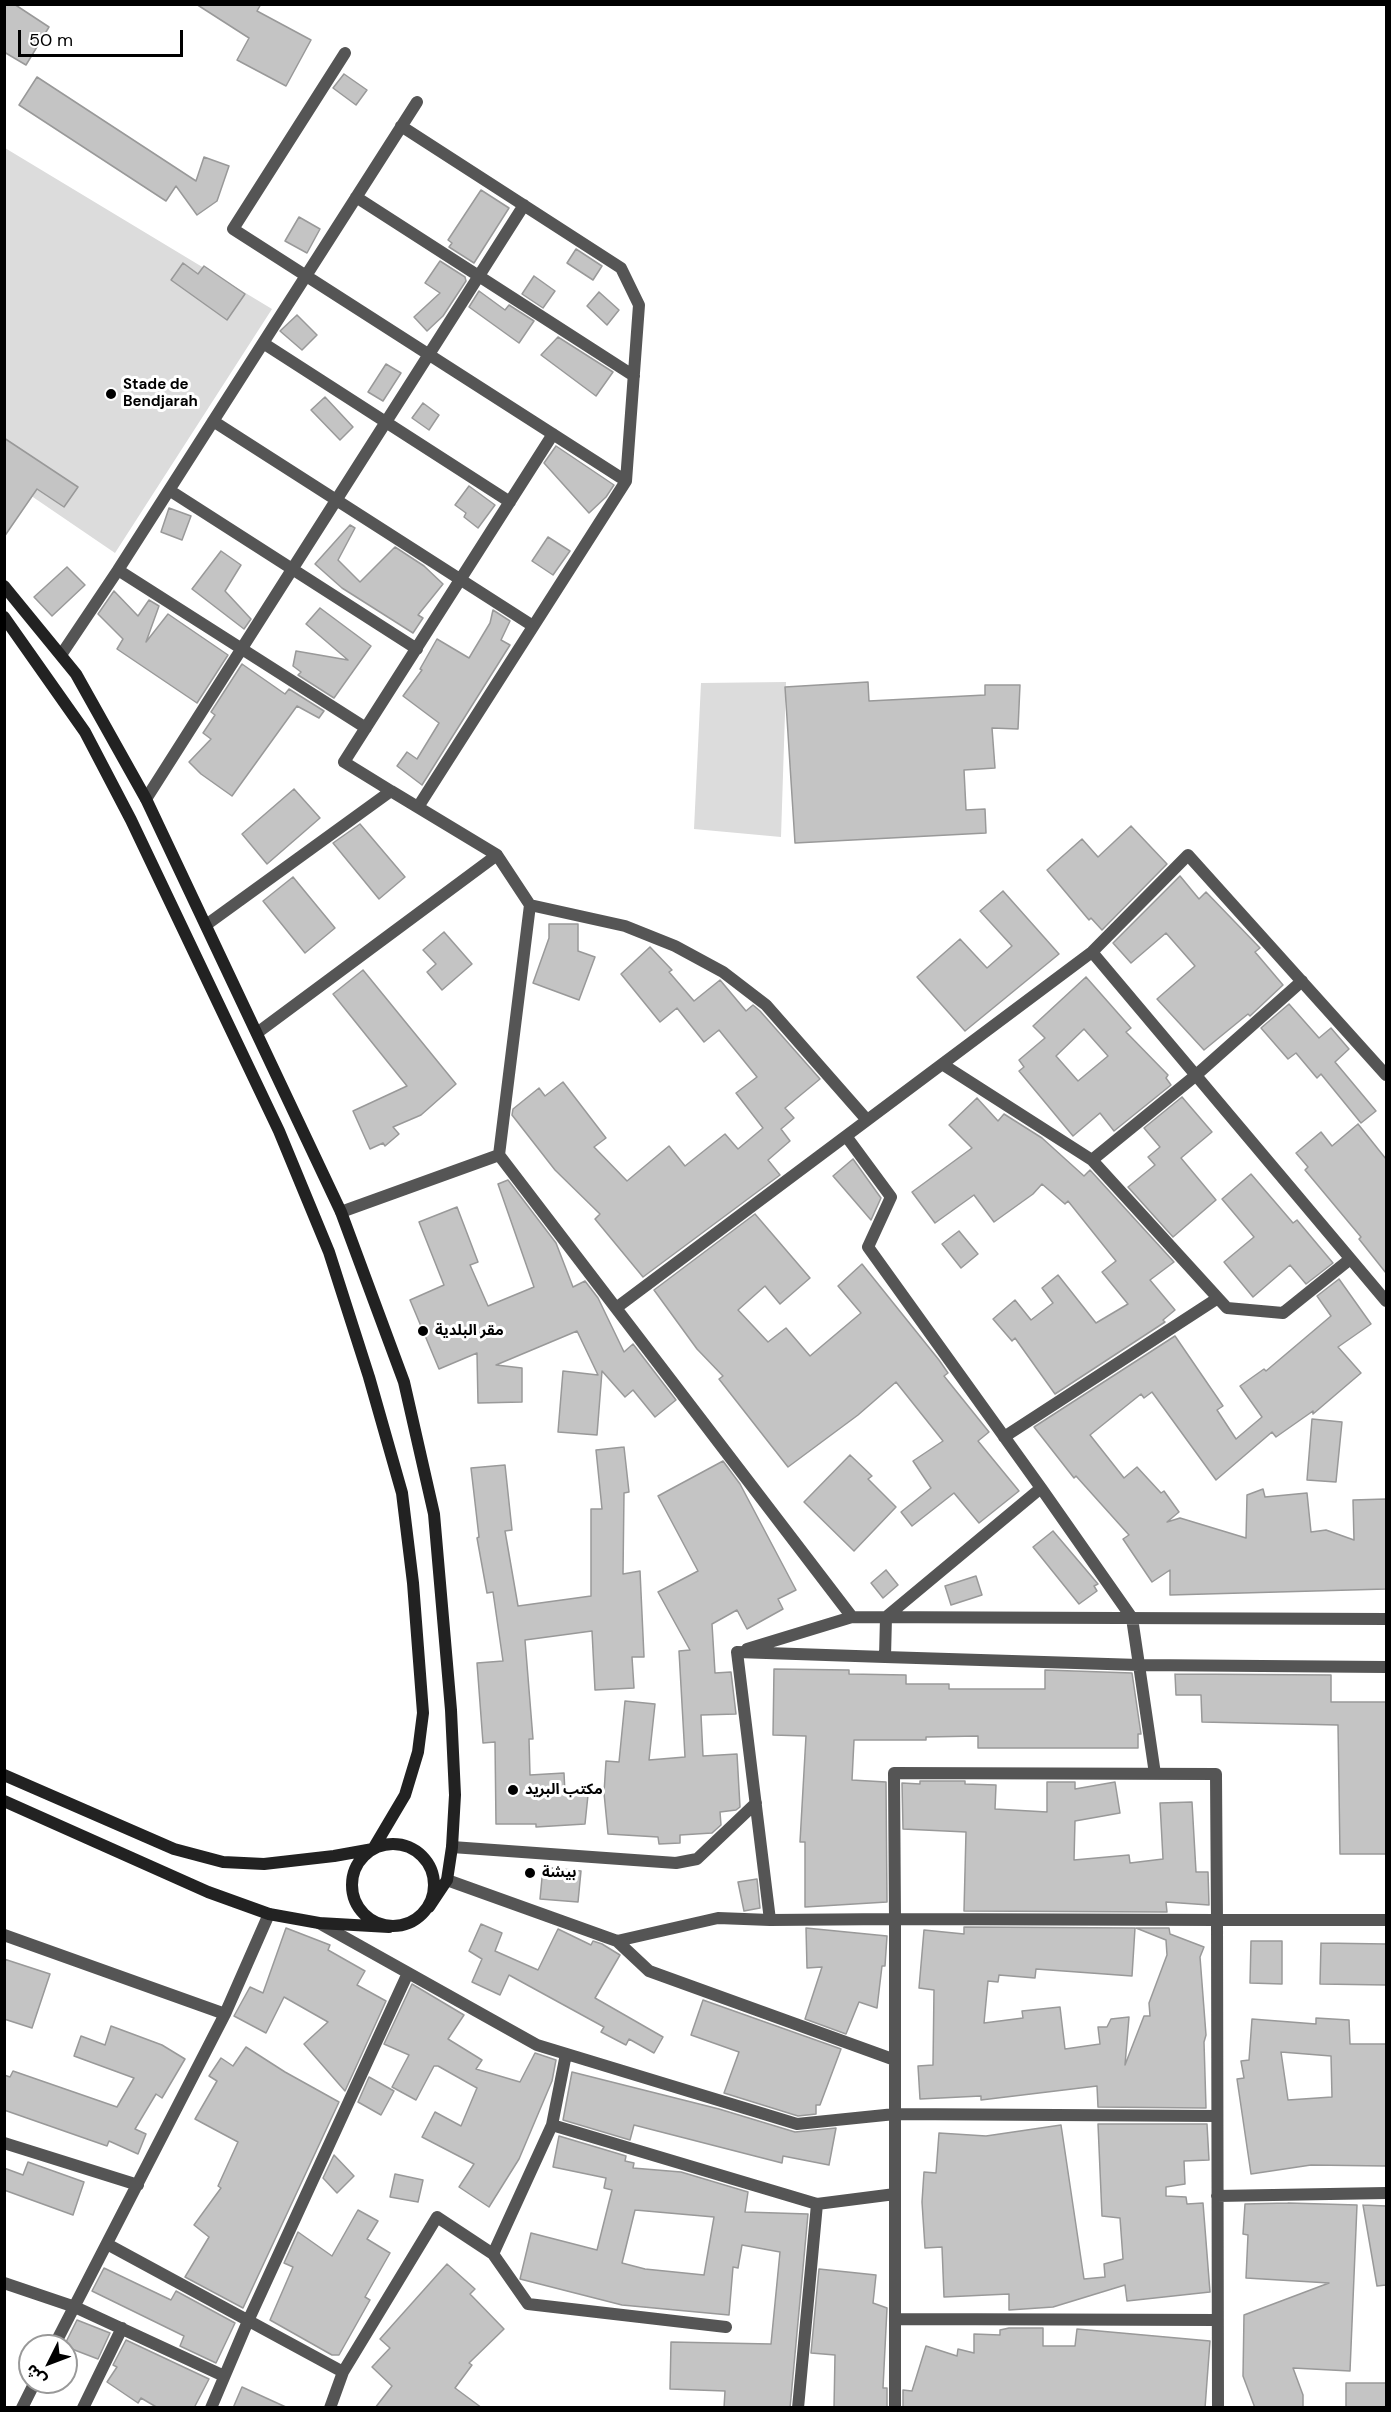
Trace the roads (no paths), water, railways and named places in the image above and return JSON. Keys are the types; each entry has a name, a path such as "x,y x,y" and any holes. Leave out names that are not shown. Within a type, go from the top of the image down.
{"main road":[{"path":"4,586 76,674 112,734 146,799 341,1212 404,1382 434,1514 452,1710 455,1795 452,1847 447,1880 420,1918 407,1925 389,1927 319,1923 269,1914 208,1892 4,1801"},
{"path":"4,617 85,732 131,820 279,1131 329,1252 369,1377 402,1493 413,1583 423,1713 418,1752 405,1795 373,1849 361,1858 354,1871 352,1889 355,1903 364,1915 376,1923 389,1927"},
{"path":"4,1775 174,1849 224,1862 264,1863 373,1849 386,1844 400,1844 414,1849 425,1858 432,1871 435,1885 429,1907"}],"street":[{"path":"345,53 233,229 626,481"},
{"path":"61,655 118,570 417,102"},
{"path":"401,126 621,268 639,305 626,481 418,807"},
{"path":"356,197 634,376"},
{"path":"146,799 524,205"},
{"path":"263,343 510,502"},
{"path":"213,421 534,626"},
{"path":"554,434 344,762 497,855 530,905 500,1155 852,1617"},
{"path":"169,490 417,649"},
{"path":"118,570 366,728"},
{"path":"206,925 391,791"},
{"path":"257,1033 497,855"},
{"path":"616,1308 1092,952 1188,855 1386,1076"},
{"path":"530,905 625,926 675,946 723,972 766,1005 867,1120"},
{"path":"1092,952 1349,1260 1386,1301"},
{"path":"1092,1161 1196,1076 1302,981"},
{"path":"942,1065 1092,1161 1227,1308 1283,1312 1349,1260"},
{"path":"846,1136 891,1197 868,1247 1132,1618 1155,1774"},
{"path":"341,1212 500,1155"},
{"path":"1004,1437 1218,1298"},
{"path":"885,1617 1041,1488"},
{"path":"737,1652 852,1617 1386,1619"},
{"path":"885,1617 885,1657"},
{"path":"737,1652 1139,1665 1386,1667"},
{"path":"737,1652 770,1920"},
{"path":"895,2408 894,1773 1216,1774 1218,2408"},
{"path":"452,1847 676,1863 697,1859 756,1803"},
{"path":"447,1880 617,1941 649,1971 895,2060"},
{"path":"60,2334 225,2013 269,1914"},
{"path":"617,1941 718,1918 770,1920 1386,1920"},
{"path":"319,1923 537,2045 797,2124 895,2114 1217,2116"},
{"path":"4,1935 225,2013"},
{"path":"211,2408 248,2321 408,1973"},
{"path":"493,2254 552,2125 566,2054"},
{"path":"552,2125 817,2204 895,2194"},
{"path":"4,2143 138,2185"},
{"path":"1217,2196 1386,2193"},
{"path":"798,2408 817,2204"},
{"path":"330,2408 343,2372 437,2217 493,2254 528,2304 726,2327"},
{"path":"107,2244 343,2372"},
{"path":"4,2283 75,2307 224,2376"},
{"path":"895,2319 1217,2320"},
{"path":"83,2408 122,2328"},
{"path":"22,2408 29,2394"}],"place":[{"name":"Stade de Bendjarah","path":"111,394"},
{"name":"مقر البلدية","path":"423,1331"},
{"name":"مكتب البريد","path":"513,1790"},
{"name":"بيشة","path":"530,1873"}]}
